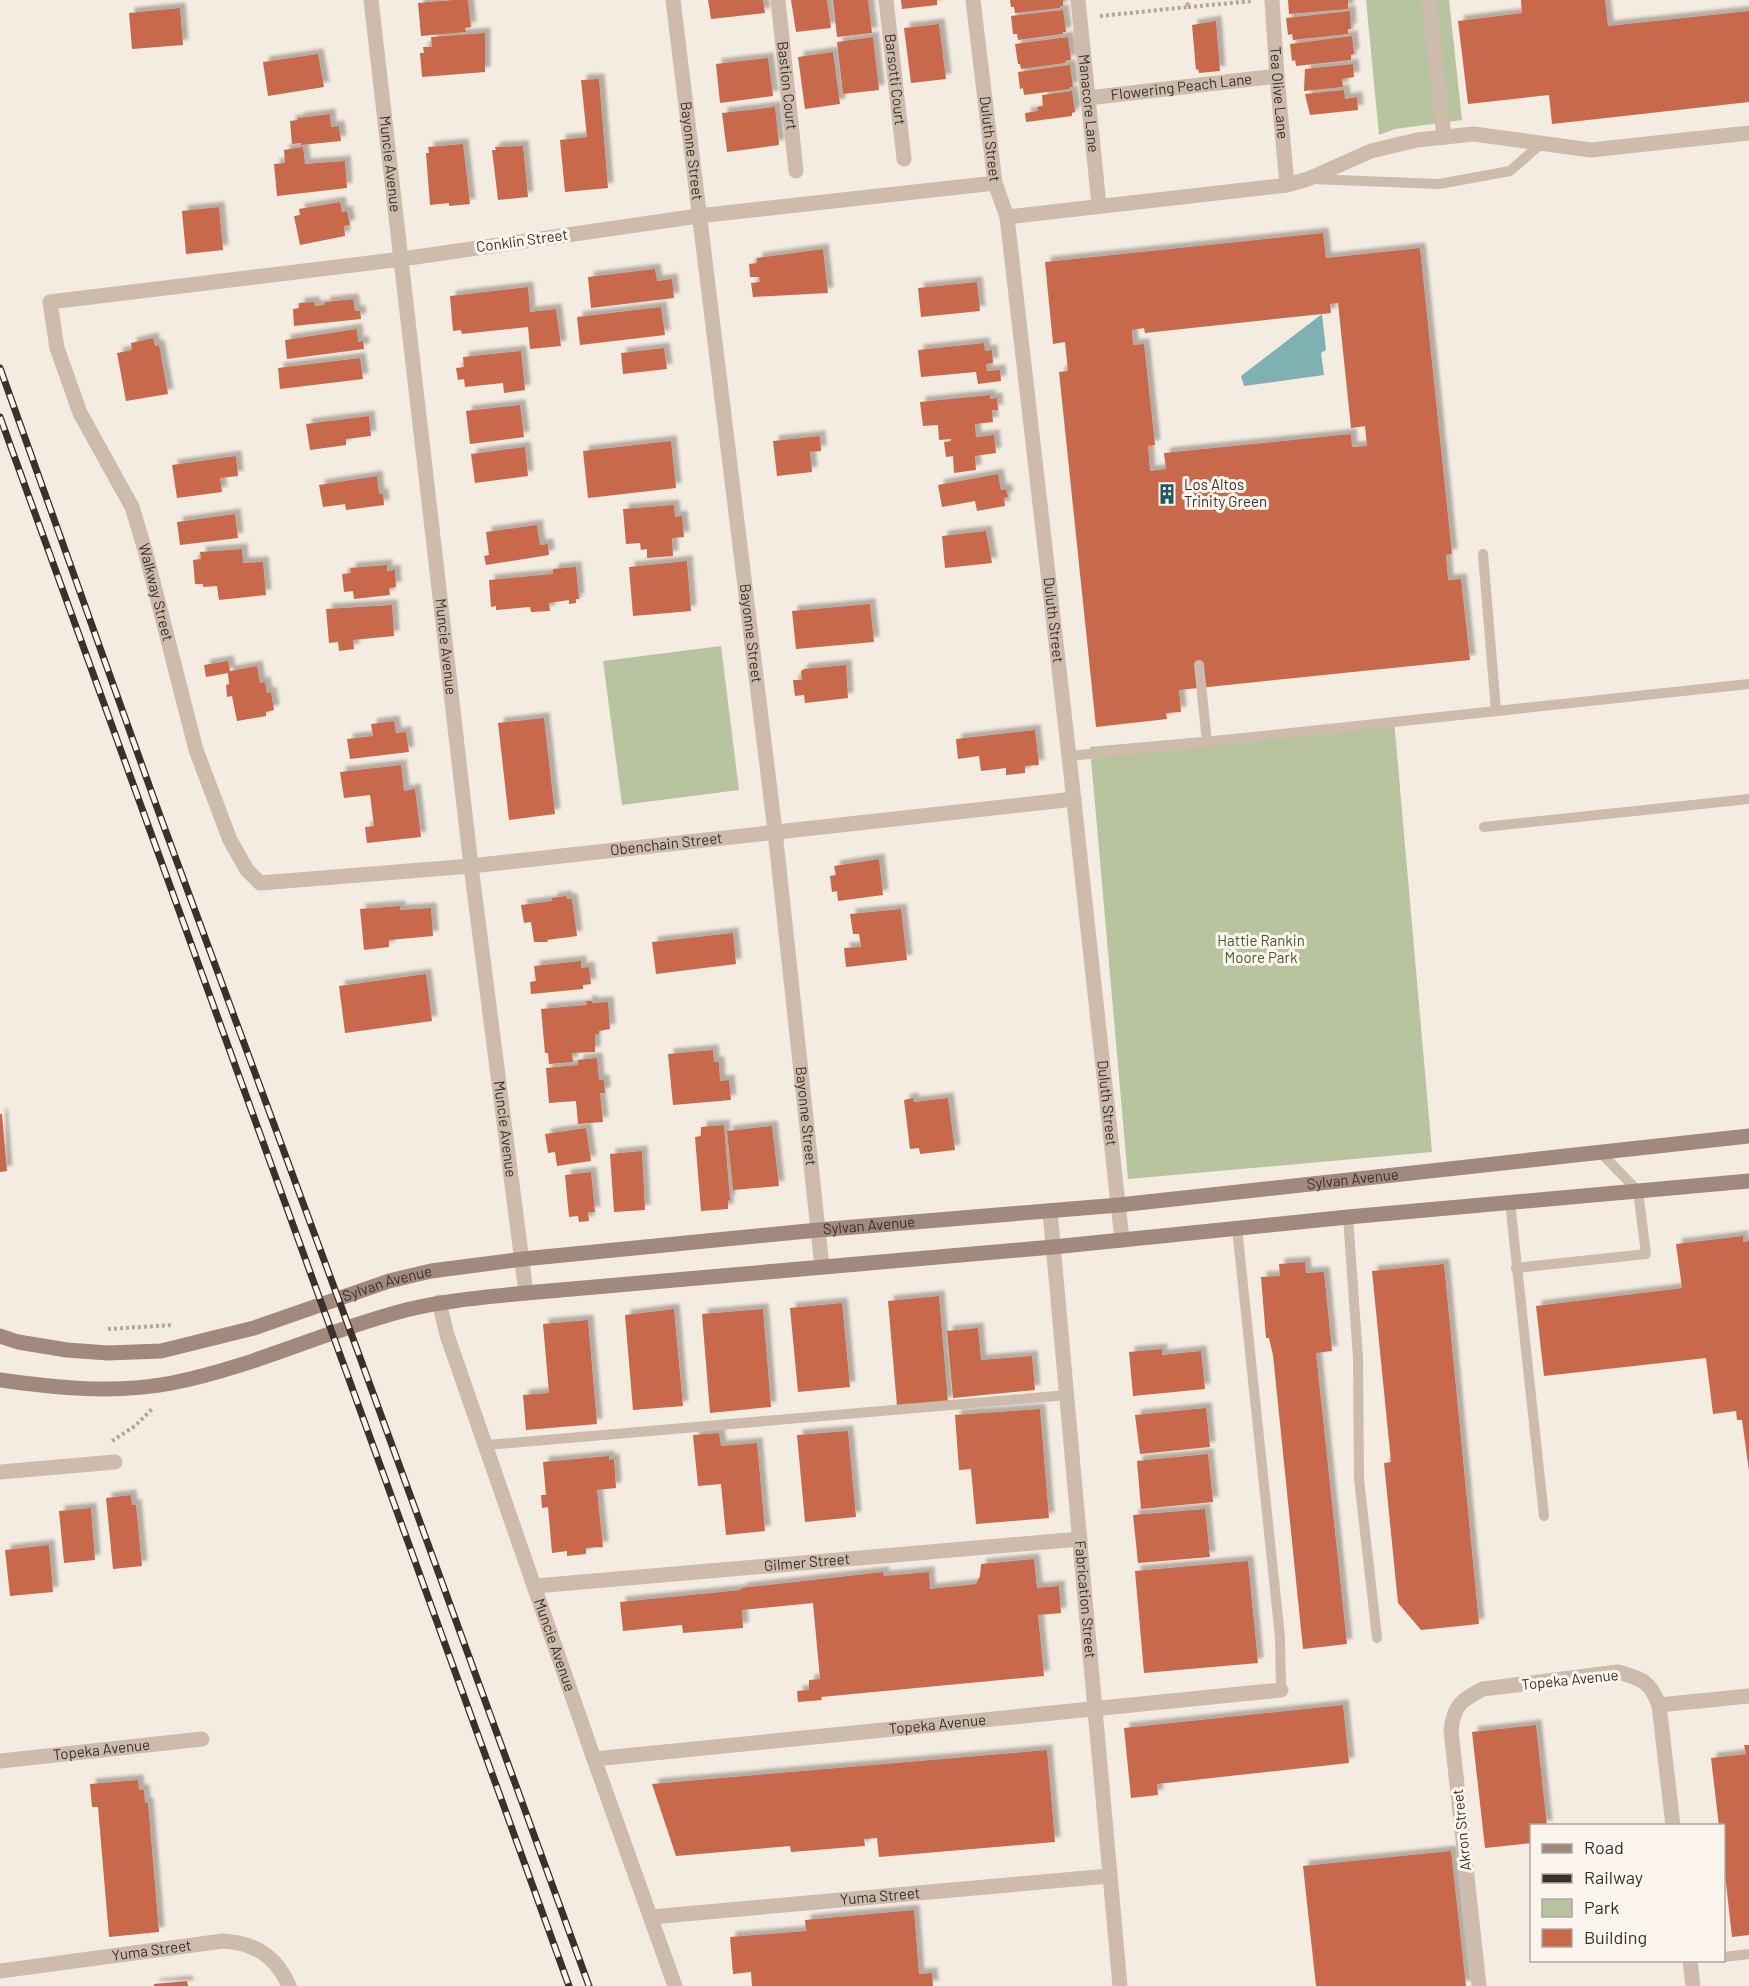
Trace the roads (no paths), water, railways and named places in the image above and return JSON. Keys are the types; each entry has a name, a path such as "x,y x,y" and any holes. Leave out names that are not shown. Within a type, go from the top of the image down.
{"main road":[{"name":"Sylvan Avenue","path":"0,1336 18,1342 67,1350 108,1353 161,1351 254,1328 389,1281 431,1271 523,1258 1119,1205 1749,1136"},
{"name":"Sylvan Avenue","path":"0,1380 48,1387 100,1389 169,1384 270,1356 380,1317 440,1302 1749,1181"}],"street":[{"name":"Muncie Avenue","path":"371,0 471,866 526,1293"},
{"name":"Bayonne Street","path":"673,0 775,831 822,1267"},
{"name":"Bastion Court","path":"778,0 796,171"},
{"name":"Barsotti Court","path":"886,0 904,159"},
{"name":"Duluth Street","path":"973,0 995,183 1006,217 1074,799 1122,1240"},
{"name":"Manacore Lane","path":"1078,0 1099,205"},
{"name":"Tea Olive Lane","path":"1272,0 1287,185"},
{"path":"1429,0 1444,137"},
{"name":"Flowering Peach Lane","path":"1088,98 1277,76"},
{"path":"1006,217 1287,185 1308,179 1371,151 1417,140 1474,134 1591,150 1749,133"},
{"name":"Conklin Street","path":"50,302 402,259 698,216 995,183"},
{"name":"Walkway Street","path":"50,302 57,348 80,413 132,507 196,750 230,840 247,870 260,884"},
{"name":"Obenchain Street","path":"260,884 471,866 1074,799"},
{"name":"Fabrication Street","path":"1050,1211 1120,1986"},
{"name":"Muncie Avenue","path":"440,1302 443,1322 675,1986"},
{"path":"0,1472 108,1462"},
{"name":"Gilmer Street","path":"535,1586 1080,1539"},
{"name":"Topeka Avenue","path":"1483,1689 1618,1672 1638,1678 1653,1689 1659,1705"},
{"name":"Akron Street","path":"1479,1986 1451,1730 1453,1713 1463,1699 1483,1689"},
{"name":"Topeka Avenue","path":"594,1759 1281,1690"},
{"path":"1673,1824 1659,1705 1749,1696"},
{"name":"Topeka Avenue","path":"0,1761 202,1739"},
{"name":"Yuma Street","path":"651,1917 1109,1876"},
{"name":"Yuma Street","path":"0,1971 223,1941 241,1942 262,1952 278,1964 288,1985"},
{"path":"1691,1962 1693,1986"}],"lane":[{"path":"1308,179 1439,184 1510,171 1542,143"},
{"path":"1483,554 1496,710"},
{"path":"1199,665 1207,742"},
{"path":"1069,756 1749,684"},
{"path":"1484,827 1749,799"},
{"path":"1516,1268 1646,1254 1638,1191 1600,1152"},
{"path":"1510,1202 1544,1516"},
{"path":"1348,1217 1358,1358 1359,1479 1377,1638"},
{"path":"1237,1228 1280,1637 1281,1690"},
{"path":"487,1445 1067,1395"},
{"path":"1725,1957 1749,1954"}],"water":[{"path":"1322,314 1326,350 1321,353 1324,375 1244,386 1241,376"}],"railway":[{"path":"0,368 159,813 589,1986"},
{"path":"0,417 569,1986"}],"place":[{"name":"Los Altos Trinity Green","path":"1167,494"}],"park label":[{"name":"Hattie Rankin Moore Park","path":"1261,950"}]}
